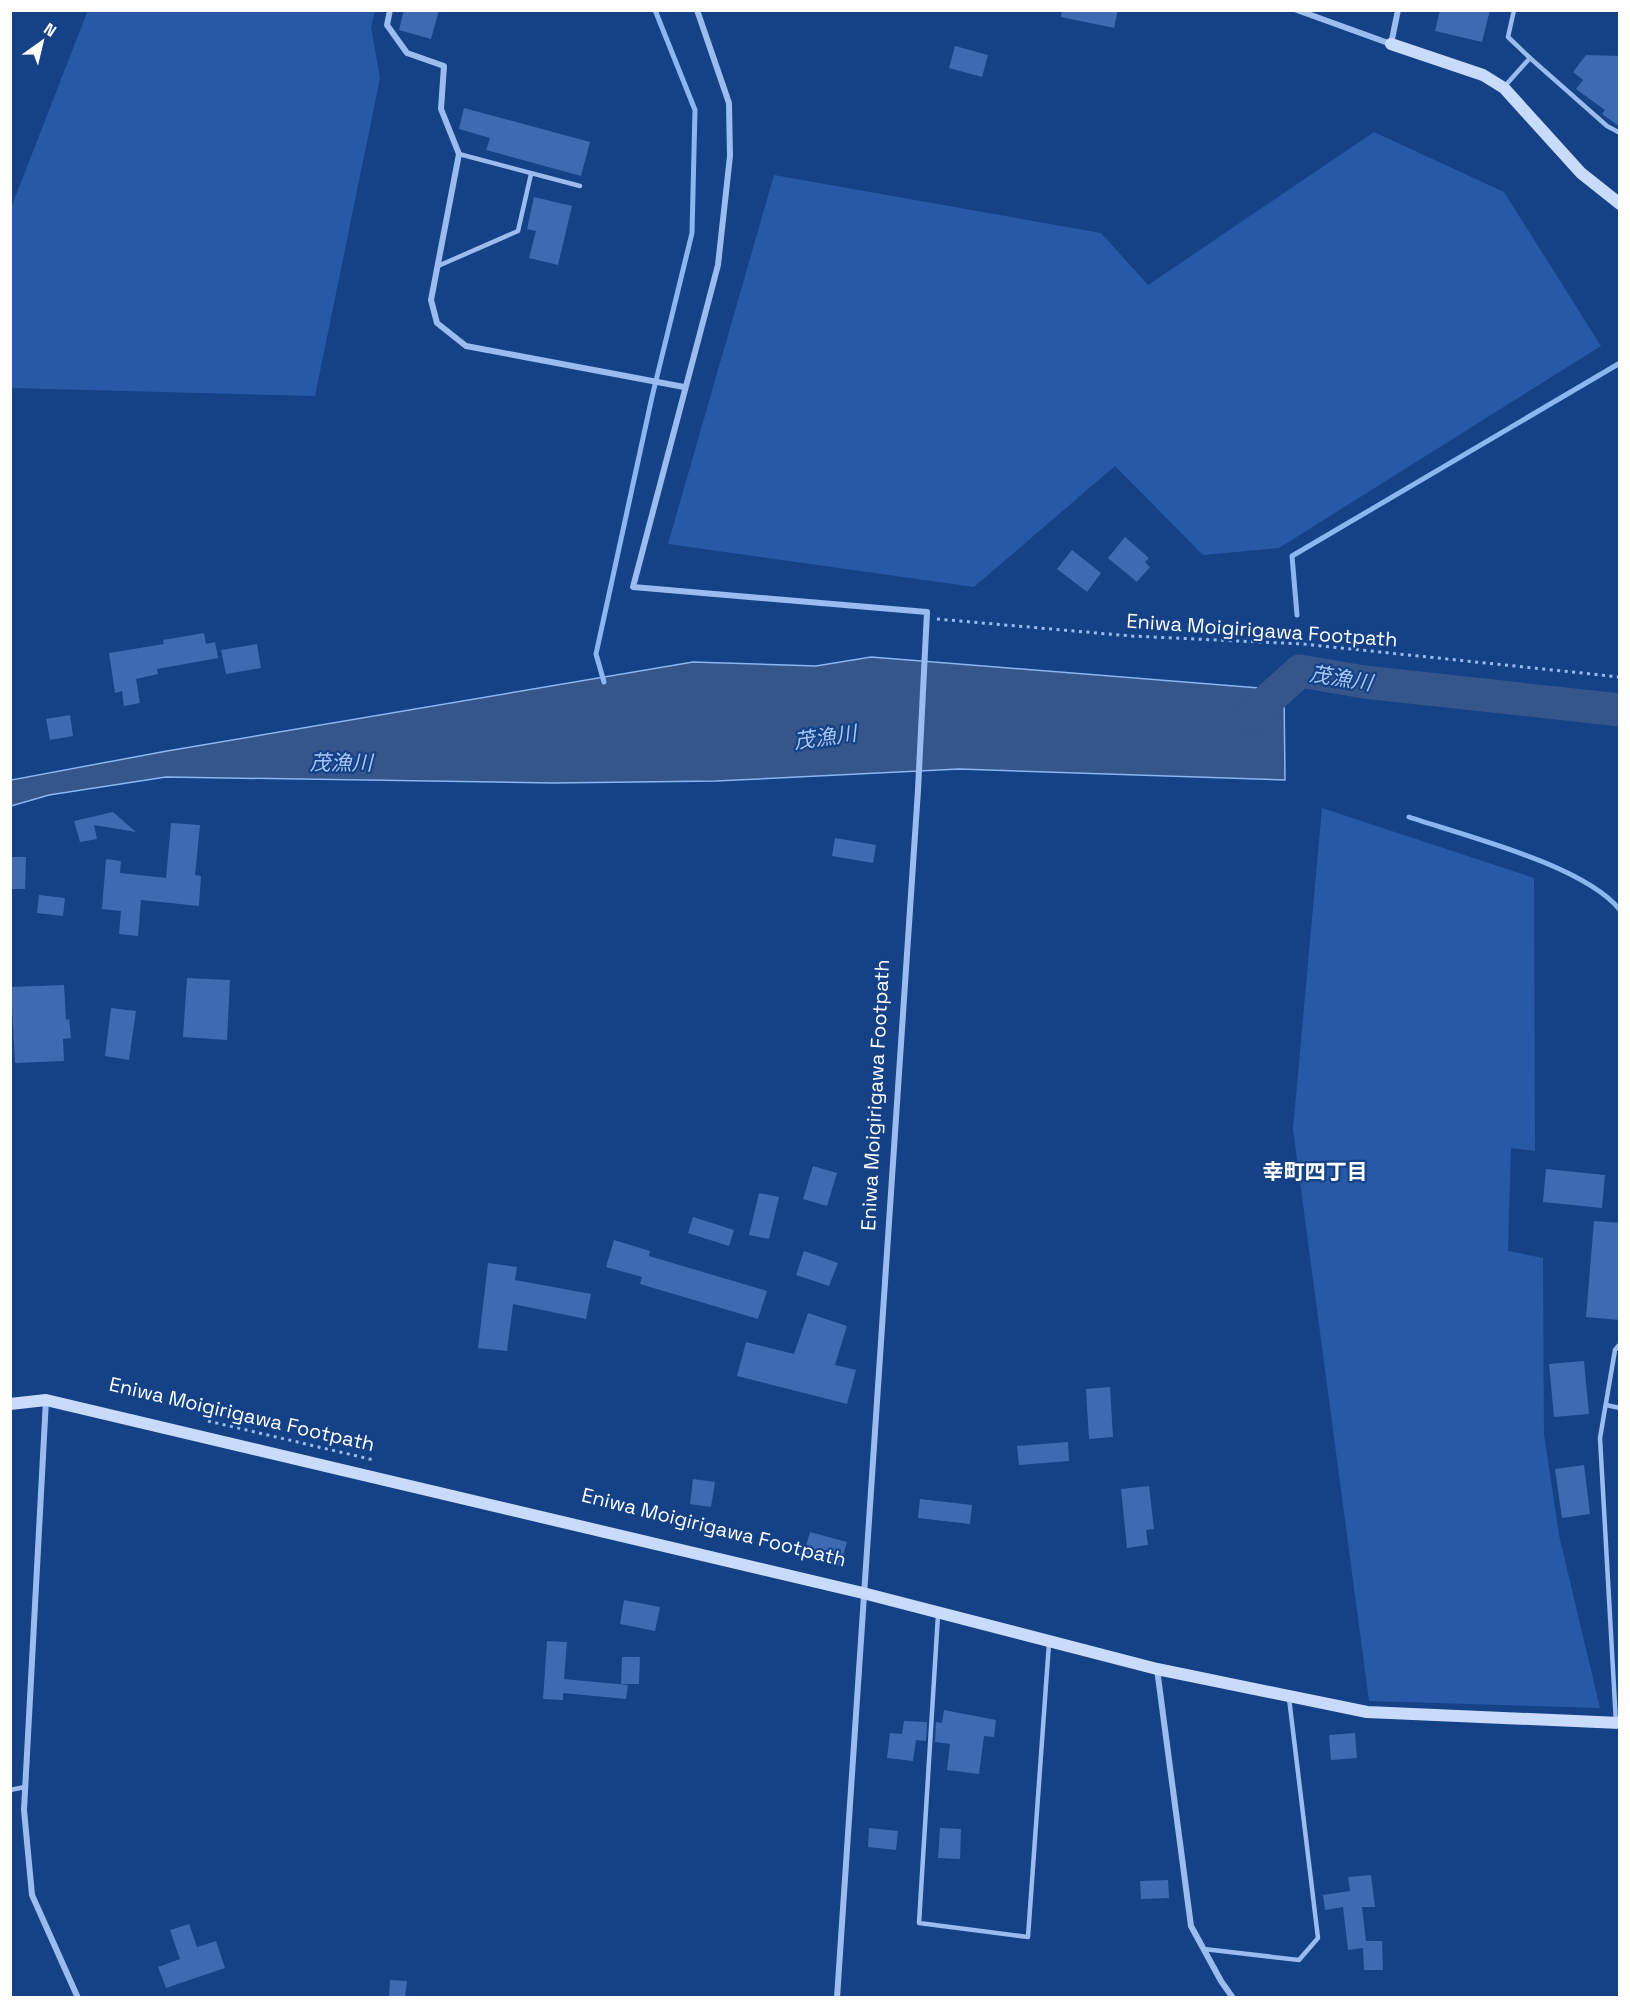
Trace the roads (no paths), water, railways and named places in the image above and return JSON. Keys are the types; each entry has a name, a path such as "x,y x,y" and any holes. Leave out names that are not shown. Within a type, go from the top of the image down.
{"street":[{"path":"390,10 387,25 407,54 444,66 441,109 459,154 431,300 437,323 466,346 684,387"},
{"path":"697,10 729,103 730,156 718,265 633,587 927,612 918,790 837,1998"},
{"path":"1297,10 1483,75 1504,88 1581,173 1620,204"},
{"path":"1391,44 1398,10"},
{"path":"46,1400 24,1810 32,1895 78,1998"},
{"path":"10,1404 46,1400 863,1593 1157,1669 1367,1712 1618,1723"},
{"path":"1157,1669 1191,1926 1221,1982 1233,1998"}],"lane":[{"path":"1514,10 1508,37 1607,126 1620,133"},
{"path":"1504,88 1530,58"},
{"path":"459,154 579,186"},
{"path":"438,266 518,231 531,174"},
{"path":"1618,1723 1600,1438 1614,1350 1620,1344"},
{"path":"1606,1405 1620,1408"},
{"path":"939,1612 919,1923 1028,1937 1049,1641"},
{"path":"1204,1949 1299,1960 1318,1938 1289,1696"},
{"path":"10,1790 26,1786"}],"water":[{"path":"871,657 1284,690 1285,780 959,769 716,781 553,783 166,777 49,795 11,806 11,780 167,751 693,662 816,666"}],"waterway":[{"path":"604,682 596,654 652,397 692,233 695,110 655,10"},
{"path":"1297,615 1292,556 1620,363"},
{"name":"茂漁川","path":"1248,718 1300,671 1364,682 1620,710"},
{"path":"1409,817 1491,843 1552,866 1580,879 1603,894 1620,910"}],"district":[{"name":"幸町四丁目","path":"1315,1171"}]}
